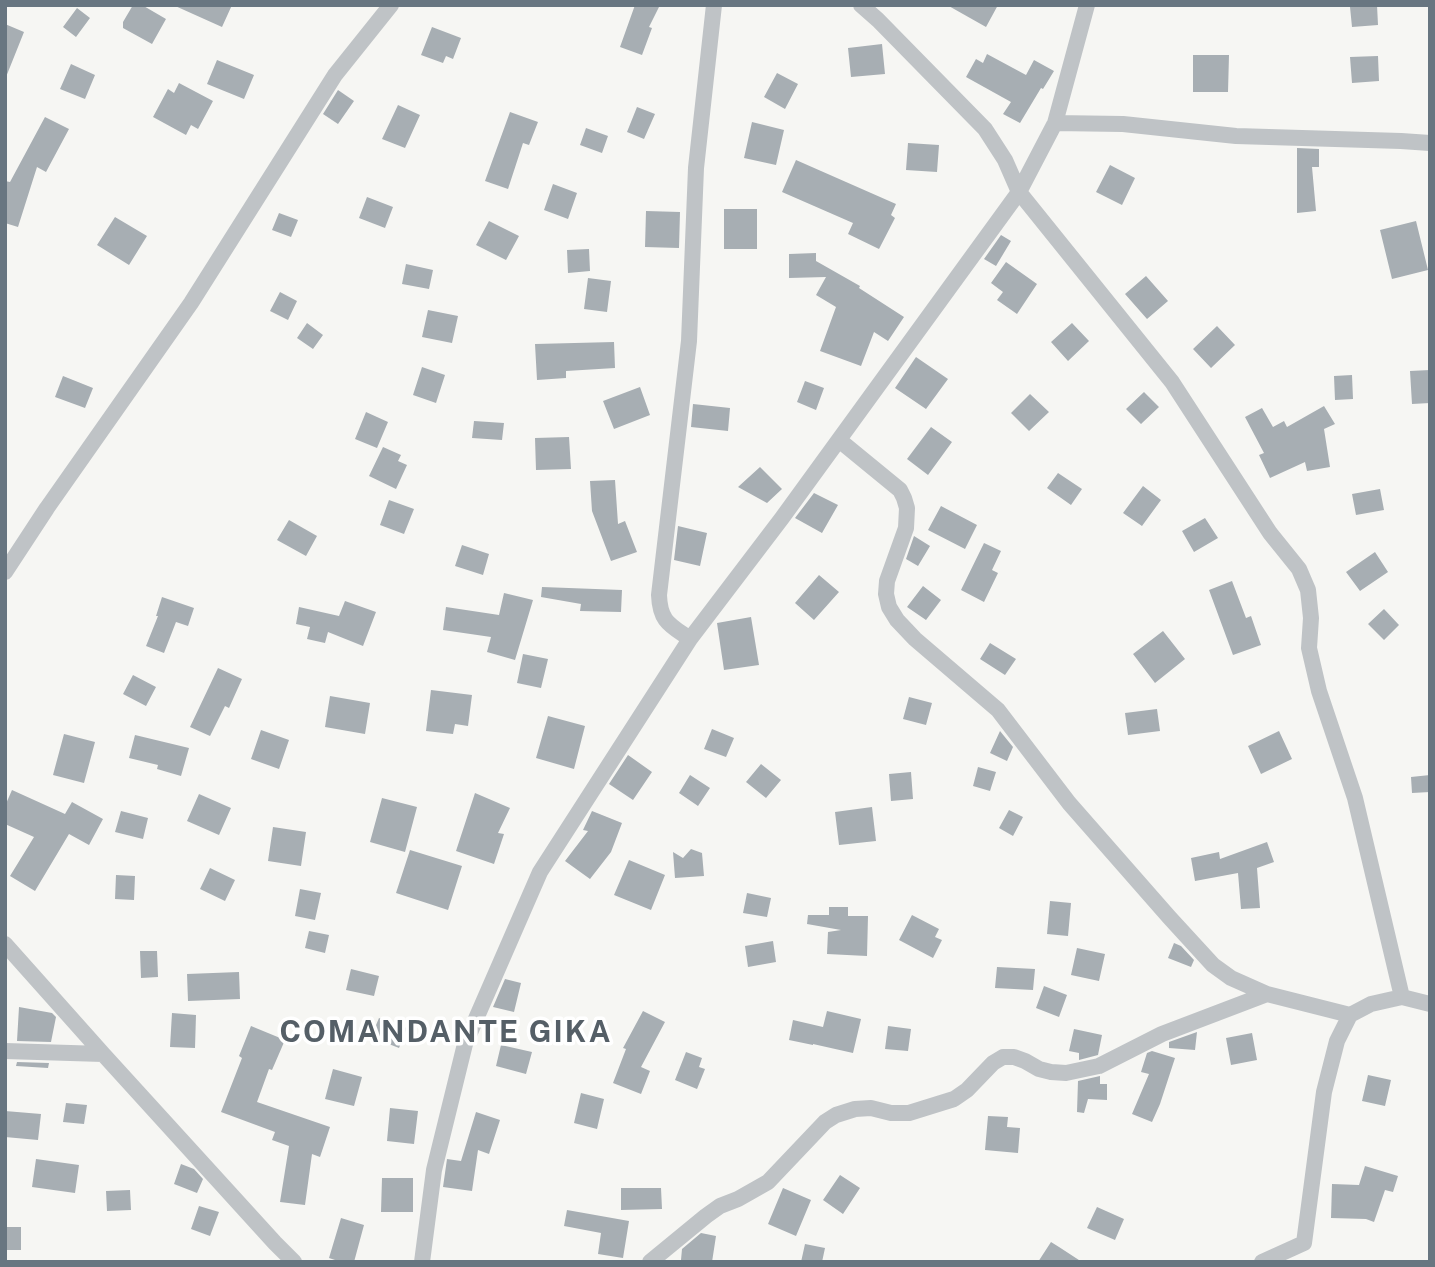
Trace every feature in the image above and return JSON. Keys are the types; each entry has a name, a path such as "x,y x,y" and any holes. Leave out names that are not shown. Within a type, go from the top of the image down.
{"street":[{"path":"5,572 191,303 335,75 391,5"},
{"path":"690,639 664,618 659,609 659,595 689,341 696,168 714,5"},
{"path":"861,5 985,129 1005,160 1019,192 1172,382 1270,533 1299,569 1308,590 1311,618 1309,648 1355,798 1402,998"},
{"path":"422,1262 434,1170 465,1044 540,872 690,639 1019,192 1055,123 1087,5"},
{"path":"1055,123 1123,124 1236,136 1430,143"},
{"path":"839,440 900,490 904,498 906,528 887,581 886,594 889,607 897,620 915,639 998,710 1069,803 1213,965 1231,978 1267,993 1350,1015"},
{"path":"5,944 294,1262"},
{"path":"650,1262 720,1206 768,1182 825,1122 836,1115 871,1108 891,1113 909,1113 954,1099 1003,1057 1014,1057 1051,1072 1066,1073 1099,1066 1162,1034 1267,993"},
{"path":"1304,1262 1304,1243 1324,1092 1337,1041 1350,1015 1371,1004 1402,998 1430,1004"},
{"path":"5,1051 103,1054"},
{"path":"1262,1262 1304,1243"}],"building":[{"path":"133,5 142,5 166,19 152,44 123,28 123,22"},
{"path":"173,5 232,5 222,27"},
{"path":"635,5 660,5 649,27 652,28 642,55 620,47"},
{"path":"947,5 998,5 986,27"},
{"path":"1377,5 1378,25 1352,27 1350,7"},
{"path":"77,8 90,18 76,37 63,27"},
{"path":"5,24 24,32 6,77 5,77"},
{"path":"432,27 461,38 453,59 446,56 443,63 421,55"},
{"path":"882,44 885,74 851,77 848,48"},
{"path":"987,54 1026,75 1034,60 1054,71 1020,123 1003,114 1011,102 966,77 976,59 983,63"},
{"path":"1193,55 1229,55 1228,92 1193,92"},
{"path":"1378,56 1379,81 1352,83 1350,57"},
{"path":"217,60 254,75 244,99 207,84"},
{"path":"71,64 95,75 85,99 60,89"},
{"path":"777,73 798,84 785,109 764,97"},
{"path":"179,83 213,101 198,129 191,125 186,135 153,117 168,89 174,93"},
{"path":"338,90 354,101 338,124 323,114"},
{"path":"398,105 420,115 405,148 382,139"},
{"path":"637,107 655,114 644,139 627,132"},
{"path":"510,112 538,122 529,145 523,143 508,189 485,181"},
{"path":"45,117 69,129 46,172 37,167 18,227 5,223 5,181 10,182"},
{"path":"752,122 784,130 776,165 744,158"},
{"path":"586,128 608,136 602,153 580,145"},
{"path":"908,143 939,145 937,172 906,170"},
{"path":"1297,148 1319,149 1319,167 1312,167 1316,211 1297,213"},
{"path":"796,160 896,204 891,215 895,218 879,249 848,234 853,223 782,192"},
{"path":"1110,165 1135,178 1122,205 1096,192"},
{"path":"553,184 577,193 568,219 544,210"},
{"path":"367,197 393,207 385,228 359,218"},
{"path":"724,209 757,209 757,249 724,249"},
{"path":"646,211 680,212 679,248 645,247"},
{"path":"279,213 298,220 291,237 272,230"},
{"path":"115,217 147,236 129,265 97,245"},
{"path":"489,221 519,236 506,260 476,245"},
{"path":"1416,221 1428,270 1392,279 1380,230"},
{"path":"1001,235 1011,241 996,266 984,259"},
{"path":"589,249 590,271 568,273 567,250"},
{"path":"816,253 816,261 860,286 859,288 904,317 888,341 874,332 861,366 820,351 836,307 816,295 826,277 789,278 789,254"},
{"path":"1006,262 1037,284 1017,314 997,300 1003,292 991,283"},
{"path":"406,264 433,270 429,289 402,284"},
{"path":"1146,276 1168,301 1147,319 1125,294"},
{"path":"588,278 611,281 607,312 584,309"},
{"path":"280,292 297,301 288,320 270,311"},
{"path":"428,310 458,316 452,343 422,337"},
{"path":"307,323 323,335 313,349 297,338"},
{"path":"1072,323 1089,341 1068,361 1051,342"},
{"path":"1217,326 1235,345 1211,368 1193,349"},
{"path":"614,342 615,368 566,371 566,378 537,380 535,344"},
{"path":"916,357 948,379 926,409 895,388"},
{"path":"422,367 445,375 436,403 413,395"},
{"path":"1430,370 1430,403 1412,404 1410,371"},
{"path":"1352,375 1353,399 1335,400 1334,376"},
{"path":"63,376 93,388 85,408 55,397"},
{"path":"805,381 824,388 816,410 797,402"},
{"path":"640,387 650,415 614,429 603,401"},
{"path":"1144,392 1159,407 1141,424 1126,409"},
{"path":"1030,394 1049,412 1029,431 1011,413"},
{"path":"693,404 730,408 728,431 691,427"},
{"path":"1324,406 1335,424 1324,429 1330,467 1307,471 1305,462 1270,478 1259,455 1264,453 1245,417 1262,408 1273,427 1284,421 1287,427"},
{"path":"366,412 388,422 377,448 355,439"},
{"path":"474,421 504,423 502,440 472,438"},
{"path":"931,427 952,442 928,475 907,459"},
{"path":"569,437 571,469 536,470 535,438"},
{"path":"383,447 401,455 398,461 407,465 396,489 369,476"},
{"path":"760,467 782,489 767,503 738,487"},
{"path":"1058,473 1082,489 1071,505 1047,488"},
{"path":"615,480 618,524 625,521 637,552 611,561 592,511 590,481"},
{"path":"1143,486 1161,500 1142,526 1123,513"},
{"path":"1380,489 1384,510 1356,515 1352,494"},
{"path":"814,493 838,505 822,533 795,518"},
{"path":"389,500 414,509 404,534 380,525"},
{"path":"941,506 977,525 965,549 928,530"},
{"path":"1205,518 1218,538 1194,552 1182,531"},
{"path":"289,520 317,536 306,556 277,540"},
{"path":"678,526 707,533 700,566 674,560"},
{"path":"914,536 930,546 918,566 906,559"},
{"path":"984,543 1001,551 992,570 998,573 984,602 961,590"},
{"path":"462,545 489,554 483,575 455,566"},
{"path":"1375,552 1388,572 1360,591 1346,572"},
{"path":"819,575 839,592 814,620 795,603"},
{"path":"1232,581 1246,618 1251,616 1261,645 1233,655 1209,590"},
{"path":"923,586 941,600 926,620 907,607"},
{"path":"542,587 622,590 621,612 580,611 581,604 541,597"},
{"path":"504,593 533,600 515,660 487,652 491,637 443,630 446,607 499,615"},
{"path":"162,597 194,608 188,626 176,622 164,653 146,646"},
{"path":"345,601 376,612 363,646 328,632 325,643 307,639 310,627 296,624 299,607 339,616"},
{"path":"1384,609 1399,625 1384,640 1368,624"},
{"path":"751,617 759,665 724,670 717,623"},
{"path":"1163,631 1185,659 1155,683 1133,654"},
{"path":"990,643 1016,659 1005,675 980,659"},
{"path":"523,654 548,659 541,688 517,683"},
{"path":"218,668 242,679 229,708 225,706 210,736 190,727"},
{"path":"133,675 156,687 146,706 123,694"},
{"path":"431,690 472,695 468,726 455,724 453,734 426,731"},
{"path":"330,696 370,703 365,734 325,727"},
{"path":"909,697 932,703 926,725 903,719"},
{"path":"1157,709 1160,731 1128,735 1125,713"},
{"path":"548,716 585,726 574,769 536,758"},
{"path":"712,729 734,738 726,757 704,749"},
{"path":"261,730 289,740 279,769 251,759"},
{"path":"1000,731 1013,747 1007,761 990,753"},
{"path":"1279,731 1292,759 1261,774 1248,746"},
{"path":"64,734 95,742 84,783 53,775"},
{"path":"135,735 189,748 181,776 157,769 158,765 129,758"},
{"path":"628,755 652,772 633,800 609,784"},
{"path":"761,764 781,780 766,798 746,782"},
{"path":"978,767 996,772 990,791 973,786"},
{"path":"911,772 913,799 891,801 889,774"},
{"path":"690,775 710,788 698,806 679,793"},
{"path":"1430,775 1430,792 1412,793 1411,777"},
{"path":"12,790 65,814 72,802 103,819 89,845 69,834 35,891 10,876 34,837 5,824 5,806"},
{"path":"475,793 510,808 498,833 504,834 494,864 456,851"},
{"path":"199,794 231,808 219,835 187,821"},
{"path":"382,798 417,807 405,852 370,842"},
{"path":"872,807 876,841 839,845 835,812"},
{"path":"1009,810 1023,817 1013,836 999,828"},
{"path":"121,811 148,818 143,839 115,832"},
{"path":"592,811 622,823 611,852 590,879 565,861 588,831 583,830"},
{"path":"273,827 306,832 301,866 268,861"},
{"path":"1267,842 1274,862 1257,868 1260,908 1241,909 1238,873 1195,881 1191,858 1219,852 1220,859"},
{"path":"691,849 702,853 704,876 675,878 673,852 683,858"},
{"path":"410,850 462,866 448,910 396,893"},
{"path":"629,860 665,875 651,910 614,895"},
{"path":"210,868 235,880 225,901 200,889"},
{"path":"116,875 135,876 134,900 115,899"},
{"path":"300,889 321,893 315,920 295,916"},
{"path":"747,893 771,898 767,917 743,913"},
{"path":"1050,901 1071,903 1068,936 1047,934"},
{"path":"829,907 848,907 848,916 868,916 867,956 827,954 828,932 841,930 807,924 808,915 829,915"},
{"path":"912,915 939,929 935,937 942,940 933,958 899,940"},
{"path":"309,931 329,935 325,953 305,948"},
{"path":"773,941 776,962 748,967 745,946"},
{"path":"1174,943 1181,946 1194,960 1191,967 1168,958"},
{"path":"1077,948 1105,954 1099,981 1071,975"},
{"path":"140,951 157,951 158,977 141,978"},
{"path":"997,967 1035,969 1033,990 995,988"},
{"path":"351,969 379,976 374,996 346,990"},
{"path":"239,972 240,999 188,1001 187,974"},
{"path":"505,979 521,983 514,1012 493,1007"},
{"path":"1044,986 1067,995 1059,1017 1036,1008"},
{"path":"19,1007 52,1013 56,1017 51,1042 17,1041"},
{"path":"643,1011 665,1022 641,1067 650,1071 641,1094 613,1083 626,1049 623,1048"},
{"path":"827,1011 861,1019 853,1053 789,1040 793,1020 823,1027"},
{"path":"172,1013 196,1015 195,1048 170,1047"},
{"path":"379,1018 407,1028 399,1048 371,1037"},
{"path":"251,1026 285,1040 272,1070 269,1069 257,1102 330,1127 320,1157 312,1154 305,1205 280,1202 289,1146 272,1140 275,1132 221,1112"},
{"path":"888,1026 911,1029 908,1051 885,1049"},
{"path":"1074,1029 1102,1035 1098,1055 1079,1060 1079,1053 1069,1051"},
{"path":"1197,1032 1195,1050 1169,1048 1169,1042"},
{"path":"1252,1033 1257,1060 1231,1065 1226,1038"},
{"path":"501,1045 532,1052 526,1074 496,1066"},
{"path":"1152,1051 1175,1058 1152,1122 1132,1114 1149,1074 1141,1072 1147,1053"},
{"path":"686,1052 702,1058 699,1067 705,1069 697,1089 675,1080"},
{"path":"17,1062 49,1063 48,1068 16,1066"},
{"path":"333,1069 362,1077 354,1106 325,1099"},
{"path":"1368,1075 1391,1080 1385,1106 1362,1101"},
{"path":"1100,1076 1100,1084 1107,1084 1107,1100 1088,1099 1084,1113 1077,1112 1078,1081"},
{"path":"581,1093 604,1099 597,1129 574,1123"},
{"path":"66,1103 87,1105 84,1124 63,1122"},
{"path":"390,1108 418,1111 414,1144 387,1141"},
{"path":"5,1111 41,1114 38,1140 5,1137"},
{"path":"476,1112 500,1120 489,1154 478,1150 472,1191 443,1187 447,1159 461,1161"},
{"path":"988,1116 1008,1117 1007,1127 1020,1128 1018,1153 985,1150"},
{"path":"36,1159 79,1165 75,1193 32,1187"},
{"path":"181,1164 194,1169 203,1179 197,1193 174,1184"},
{"path":"1365,1166 1398,1176 1393,1192 1385,1190 1374,1222 1366,1219 1331,1218 1332,1184 1359,1185"},
{"path":"840,1175 860,1188 843,1214 823,1200"},
{"path":"382,1178 413,1178 413,1212 381,1212"},
{"path":"621,1188 661,1188 662,1209 621,1210"},
{"path":"783,1188 811,1200 796,1236 768,1224"},
{"path":"130,1190 131,1210 107,1211 106,1191"},
{"path":"199,1206 219,1212 210,1236 191,1229"},
{"path":"1097,1207 1124,1219 1115,1240 1087,1228"},
{"path":"567,1210 629,1221 623,1258 598,1254 601,1233 564,1226"},
{"path":"341,1218 364,1225 354,1262 329,1258"},
{"path":"5,1227 21,1227 21,1250 5,1250"},
{"path":"701,1233 716,1236 712,1262 681,1260 682,1249"},
{"path":"1051,1242 1059,1247 1082,1262 1038,1262"},
{"path":"805,1244 825,1248 822,1262 801,1262"}],"district":[{"name":"COMANDANTE GIKA","path":"446,1033"}]}
